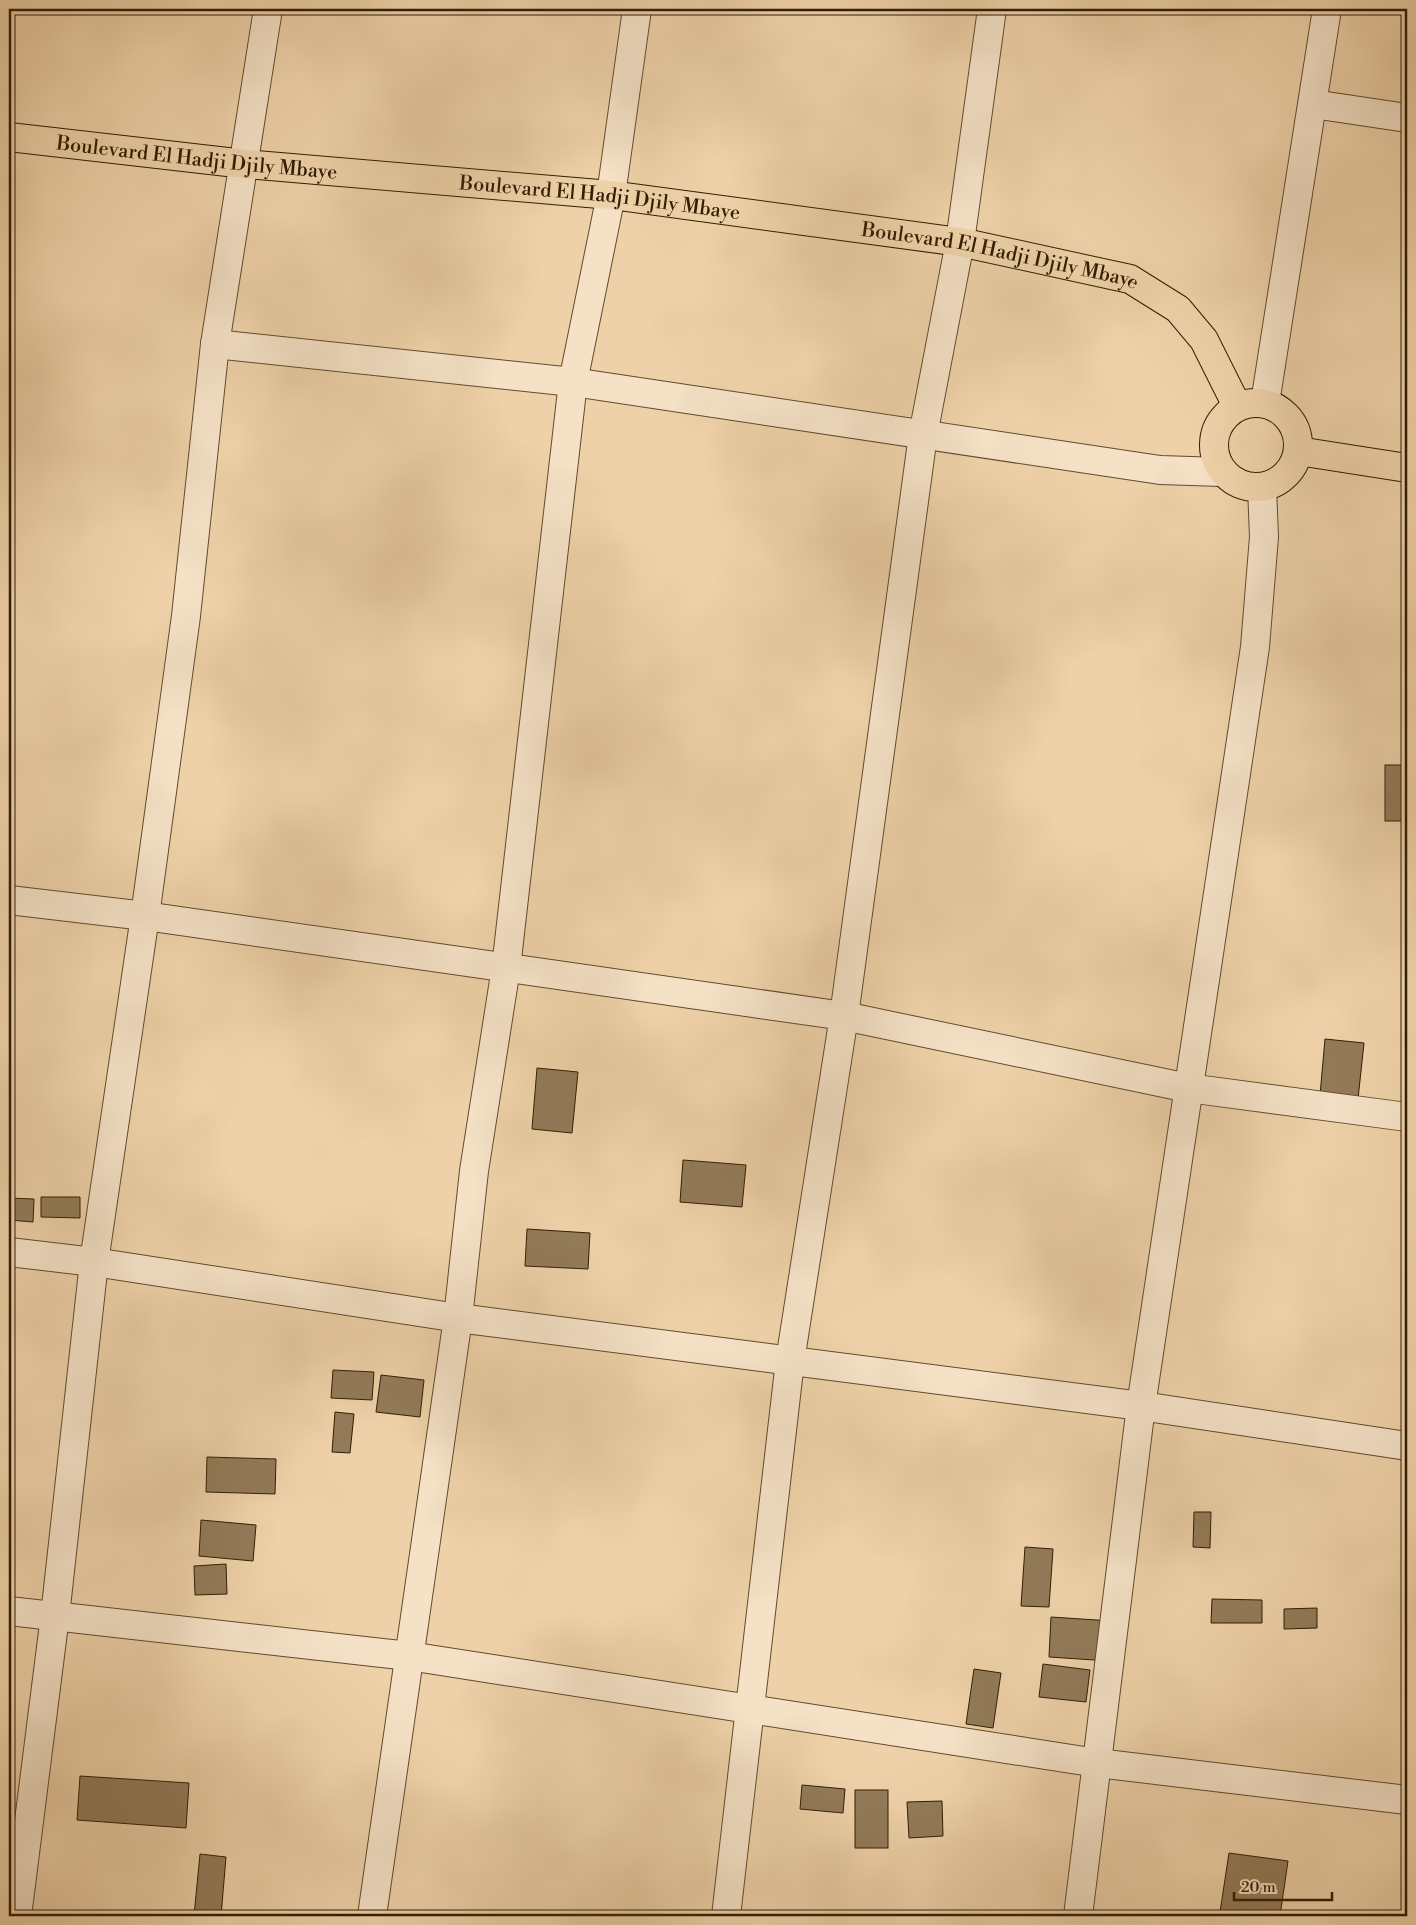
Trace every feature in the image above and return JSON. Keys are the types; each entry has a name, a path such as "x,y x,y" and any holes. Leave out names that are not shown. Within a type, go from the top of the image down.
{"main road":[{"name":"Boulevard El Hadji Djily Mbaye","path":"9,137 245,164 611,195 960,242 1130,279 1178,309 1204,340 1237,406"},
{"path":"1253,402 1265,403 1286,414 1297,434 1298,451 1292,468 1284,478 1274,484 1262,487 1247,487 1234,482 1222,472 1215,459 1214,437 1217,426 1237,406 1253,402"},
{"path":"1298,451 1407,468"}],"street":[{"path":"17,1916 55,1616 94,1262 145,916 186,616 215,344 245,164 268,9"},
{"path":"372,1916 458,1318 474,1171 506,968 573,382 611,195 637,9"},
{"path":"726,1916 790,1361 844,1016 923,435 960,242 992,9"},
{"path":"1265,403 1327,9"},
{"path":"1313,104 1407,118"},
{"path":"215,344 573,382 1160,470 1222,472"},
{"path":"1078,1916 1141,1406 1255,647 1264,537 1262,487"},
{"path":"9,900 145,916 844,1016 1188,1088 1407,1117"},
{"path":"9,1252 94,1262 458,1318 1141,1406 1407,1446"},
{"path":"9,1611 409,1656 1097,1763 1407,1800"}],"building":[{"path":"1385,765 1403,765 1403,821 1385,821"},
{"path":"1325,1039 1364,1043 1358,1099 1320,1095"},
{"path":"537,1068 578,1072 572,1133 532,1129"},
{"path":"683,1160 746,1165 742,1207 680,1202"},
{"path":"41,1197 80,1197 80,1218 41,1217"},
{"path":"9,1198 34,1199 33,1222 9,1220"},
{"path":"527,1229 590,1233 588,1269 525,1266"},
{"path":"333,1370 374,1372 372,1400 331,1398"},
{"path":"381,1375 424,1380 420,1417 376,1412"},
{"path":"335,1412 354,1414 350,1453 332,1452"},
{"path":"207,1457 276,1459 275,1494 206,1492"},
{"path":"1194,1512 1211,1512 1210,1548 1193,1547"},
{"path":"201,1520 256,1525 253,1561 199,1556"},
{"path":"1025,1547 1053,1549 1049,1607 1021,1606"},
{"path":"226,1564 227,1594 195,1595 194,1566"},
{"path":"1212,1599 1262,1600 1262,1623 1211,1623"},
{"path":"1317,1608 1317,1628 1284,1629 1284,1609"},
{"path":"1051,1617 1112,1621 1109,1661 1049,1657"},
{"path":"1043,1664 1090,1670 1086,1702 1039,1697"},
{"path":"974,1669 1001,1673 993,1728 966,1724"},
{"path":"80,1776 189,1783 186,1828 77,1820"},
{"path":"802,1785 845,1789 843,1813 800,1809"},
{"path":"855,1790 888,1790 888,1848 855,1848"},
{"path":"942,1801 943,1836 909,1838 907,1802"},
{"path":"1229,1853 1288,1861 1280,1916 1251,1916 1220,1912"},
{"path":"200,1854 226,1857 221,1916 194,1916"}]}
